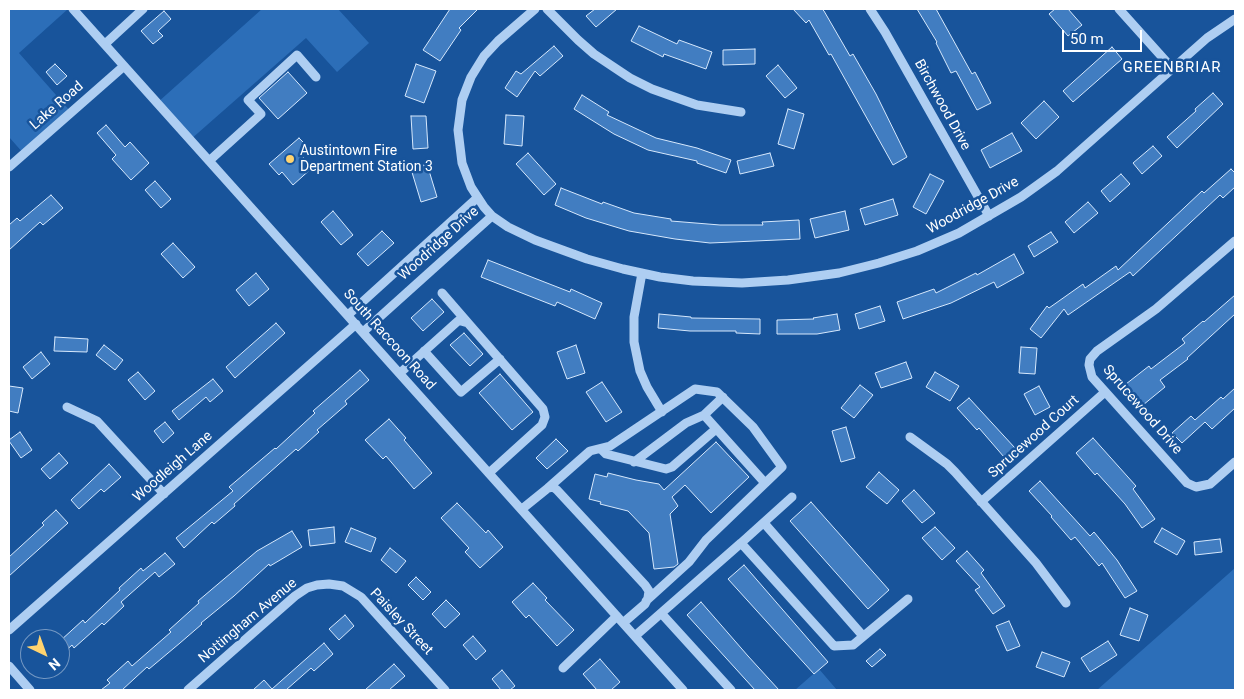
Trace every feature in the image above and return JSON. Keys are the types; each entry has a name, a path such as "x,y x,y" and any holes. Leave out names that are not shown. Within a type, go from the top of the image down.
{"street":[{"name":"South Raccoon Road","path":"73,9 683,690"},
{"path":"104,44 143,9"},
{"path":"492,216 478,198 464,170 458,130 462,100 471,77 484,56 534,9"},
{"path":"547,9 594,54 630,78 652,89 697,105 741,112"},
{"name":"Birchwood Drive","path":"870,9 885,32 989,216"},
{"path":"1119,9 1172,68"},
{"name":"Woodridge Drive","path":"362,332 492,216 508,227 561,251 642,273 693,280 742,283 788,280 839,273 879,264 917,251 989,216 1021,197 1057,171 1207,38 1235,19"},
{"path":"209,161 261,114 248,100 297,55 316,76"},
{"name":"Lake Road","path":"9,167 124,66"},
{"name":"Woodridge Drive","path":"348,315 478,198"},
{"name":"Sprucewood Drive","path":"1235,241 1156,310 1090,359 1092,377 1187,483 1196,488 1210,484 1235,462"},
{"path":"642,273 634,317 634,342 640,371 662,412"},
{"path":"442,293 544,409 545,417 542,425 489,473"},
{"path":"400,373 458,322 468,323"},
{"name":"Woodleigh Lane","path":"9,630 356,324"},
{"path":"424,351 461,392 500,359"},
{"path":"522,509 590,451 610,446 695,389 717,392 723,397 753,427 782,467 706,540 689,562 646,601 562,668"},
{"name":"Sprucewood Court","path":"981,502 1105,392"},
{"path":"634,462 686,423 704,415 723,397"},
{"path":"67,407 97,421 164,494"},
{"path":"704,415 765,483"},
{"path":"600,448 606,454 666,469 672,467 716,428"},
{"path":"910,437 947,464 1036,563 1066,603"},
{"path":"548,488 553,487 558,490 645,585 648,591 646,601"},
{"path":"635,636 792,497"},
{"path":"764,523 863,636"},
{"path":"741,542 834,646 853,645 908,599"},
{"name":"Nottingham Avenue","path":"188,690 295,596 307,588 330,584"},
{"name":"Paisley Street","path":"330,584 343,586 362,597 446,690"},
{"path":"662,613 731,690"},
{"path":"9,666 30,690"}],"shaded area":[{"path":"9,9 68,9 19,53 71,112 24,154 9,137"},
{"path":"262,9 338,9 369,43 337,72 306,38 190,140 157,103"},
{"path":"1235,568 1235,690 1097,690"},
{"path":"819,669 837,690 795,690"}],"building":[{"path":"450,9 478,9 459,28 461,30 440,61 423,50"},
{"path":"595,9 617,9 596,27 586,16"},
{"path":"793,9 822,9 824,11 850,56 853,54 876,94 907,157 893,165 831,54 829,55 809,20 806,23"},
{"path":"917,9 936,9 972,74 975,72 991,103 977,110 956,71 951,73 937,42"},
{"path":"1055,9 1068,9 1082,25 1068,36 1049,14"},
{"path":"164,11 171,19 158,31 163,36 153,44 141,31"},
{"path":"639,26 677,44 679,40 712,52 706,69 664,54 663,57 631,41"},
{"path":"554,46 563,56 540,76 535,71 517,97 505,88 516,71 521,74"},
{"path":"1112,47 1122,59 1073,102 1063,91"},
{"path":"755,49 755,64 723,65 723,50"},
{"path":"55,64 67,76 57,85 46,72"},
{"path":"416,64 436,71 424,103 405,96"},
{"path":"778,65 797,88 785,98 766,76"},
{"path":"288,72 307,93 278,119 259,98"},
{"path":"1213,93 1223,104 1177,148 1167,137"},
{"path":"582,95 609,112 607,115 656,138 697,148 731,160 726,173 697,163 697,161 648,150 614,134 574,109"},
{"path":"1044,101 1059,117 1036,139 1021,123"},
{"path":"788,109 804,114 794,149 778,144"},
{"path":"506,115 524,116 522,146 504,144"},
{"path":"411,116 426,116 428,148 413,149"},
{"path":"106,125 125,147 130,142 149,163 131,180 112,159 116,155 97,133"},
{"path":"1012,133 1022,151 990,168 981,150"},
{"name":"Austintown Fire Department Station 3","path":"299,138 308,147 300,154 313,167 293,185 282,172 279,175 269,164"},
{"path":"1153,146 1162,156 1142,174 1133,163"},
{"path":"528,153 556,184 544,195 516,164"},
{"path":"770,153 774,166 740,174 737,161"},
{"path":"427,164 437,197 421,202 411,169"},
{"path":"1231,169 1235,173 1235,187 1223,198 1220,195 1133,276 1130,272 1068,315 1064,309 1041,338 1030,329 1047,306 1049,308 1083,284 1085,288 1116,266 1118,270 1202,191 1204,193"},
{"path":"930,174 944,181 926,214 913,207"},
{"path":"1121,174 1130,184 1110,202 1101,191"},
{"path":"155,181 171,199 161,208 145,190"},
{"path":"561,188 602,204 603,202 634,213 671,219 671,221 720,225 763,225 762,222 799,220 800,239 710,243 629,231 586,218 555,205"},
{"path":"51,195 63,208 43,225 40,222 9,250 9,225 17,218 20,221"},
{"path":"893,199 898,215 865,225 860,209"},
{"path":"1088,202 1098,213 1074,233 1065,222"},
{"path":"333,211 353,235 341,245 321,222"},
{"path":"845,211 849,230 815,238 810,219"},
{"path":"382,231 394,243 368,266 357,254"},
{"path":"1051,232 1058,242 1034,257 1028,246"},
{"path":"173,243 195,267 183,278 161,254"},
{"path":"1014,254 1024,273 997,288 994,282 951,303 903,319 897,302 934,289 936,293 976,273 977,275"},
{"path":"488,260 570,292 571,289 602,303 595,319 557,302 555,306 481,277"},
{"path":"256,273 269,289 249,306 236,290"},
{"path":"1235,295 1235,314 1188,359 1160,380 1165,387 1143,405 1126,384 1149,366 1151,369 1185,343 1182,339"},
{"path":"432,299 444,312 423,331 411,318"},
{"path":"880,306 885,321 859,329 855,314"},
{"path":"659,314 691,318 760,319 760,334 736,333 736,331 690,331 658,328"},
{"path":"837,314 840,330 817,334 777,334 777,320 814,319"},
{"path":"276,323 285,333 235,378 226,367"},
{"path":"464,333 483,354 470,366 450,345"},
{"path":"55,337 88,339 87,352 54,351"},
{"path":"104,345 123,360 115,370 96,355"},
{"path":"576,345 585,373 567,379 557,352"},
{"path":"1021,347 1037,348 1035,374 1019,373"},
{"path":"41,352 50,364 32,379 23,367"},
{"path":"906,362 912,378 881,388 875,373"},
{"path":"360,370 369,380 345,401 347,404 317,430 319,432 298,451 296,449 234,504 235,506 214,524 212,522 184,548 176,538 233,491 229,487 276,449 315,413 313,411"},
{"path":"138,372 155,391 145,400 128,380"},
{"path":"935,372 959,386 950,401 926,387"},
{"path":"500,374 533,412 512,430 479,393"},
{"path":"213,379 223,391 210,402 206,397 179,420 172,411"},
{"path":"602,382 622,412 606,422 586,392"},
{"path":"860,385 873,395 854,418 841,408"},
{"path":"9,386 23,388 18,413 9,411"},
{"path":"1039,386 1050,407 1035,415 1024,394"},
{"path":"1235,388 1235,408 1212,429 1205,422 1182,443 1172,433 1191,416 1195,420 1221,397 1223,399"},
{"path":"969,398 1015,448 1004,457 979,428 977,430 957,408"},
{"path":"389,419 432,473 414,489 386,456 383,459 365,440"},
{"path":"165,422 174,433 163,443 154,431"},
{"path":"846,427 855,458 841,462 832,431"},
{"path":"20,432 32,450 21,458 9,441"},
{"path":"1093,438 1136,486 1133,489 1155,519 1142,528 1125,504 1097,473 1095,475 1076,453"},
{"path":"556,439 568,451 547,469 536,458"},
{"path":"716,442 749,477 711,513 685,485 672,497 678,506 670,514 678,564 674,567 654,569 649,533 628,511 600,504 601,502 589,499 595,474 607,477 608,473 659,484 664,490"},
{"path":"59,453 68,463 50,479 41,469"},
{"path":"109,464 121,477 104,492 101,489 79,509 71,500"},
{"path":"879,472 899,490 887,504 866,487"},
{"path":"1040,481 1090,536 1094,532 1117,560 1137,591 1125,598 1102,563 1099,566 1075,537 1071,540 1029,491"},
{"path":"914,490 935,513 922,523 902,501"},
{"path":"811,502 889,590 868,609 790,521"},
{"path":"457,503 486,533 488,530 503,547 480,568 465,552 469,548 441,518"},
{"path":"56,510 68,523 9,576 9,557 44,525 42,523"},
{"path":"334,527 335,543 310,546 308,530"},
{"path":"935,527 955,548 942,560 922,538"},
{"path":"351,528 376,538 371,552 345,542"},
{"path":"1162,528 1185,541 1177,555 1154,542"},
{"path":"292,531 302,547 270,566 269,564 180,643 149,669 147,667 122,690 101,690 110,683 107,680 128,661 132,666 171,632 169,630 199,603 198,601 257,551"},
{"path":"1220,539 1222,552 1195,555 1194,542"},
{"path":"390,548 406,561 396,573 381,560"},
{"path":"967,551 984,570 981,573 1005,606 993,614 975,590 980,587 956,561"},
{"path":"165,553 175,564 159,577 155,572 121,602 124,606 104,625 102,623 74,648 72,645 70,647 70,632 83,620 85,623 141,568 143,571"},
{"path":"744,565 828,662 814,674 728,579"},
{"path":"416,577 431,592 423,600 408,585"},
{"path":"533,583 547,598 545,600 574,630 557,646 529,615 526,618 512,602"},
{"path":"446,600 460,614 445,628 432,614"},
{"path":"701,602 779,690 755,690 687,615"},
{"path":"1130,608 1148,615 1139,641 1120,635"},
{"path":"345,615 354,626 339,640 329,629"},
{"path":"1009,621 1020,646 1007,651 996,626"},
{"path":"473,636 486,651 476,660 463,645"},
{"path":"1108,641 1117,655 1090,672 1081,658"},
{"path":"324,643 333,654 314,671 311,668 286,690 253,690 264,680 272,689"},
{"path":"880,649 886,655 872,667 866,661"},
{"path":"1042,652 1070,662 1064,677 1036,667"},
{"path":"600,659 620,682 611,690 597,690 583,674"},
{"path":"394,664 405,676 389,690 365,690"},
{"path":"502,670 515,686 510,690 501,690 492,679"}],"place":[{"name":"Austintown Fire Department Station 3","path":"290,159"}],"district":[{"name":"GREENBRIAR","path":"1172,68"}]}
